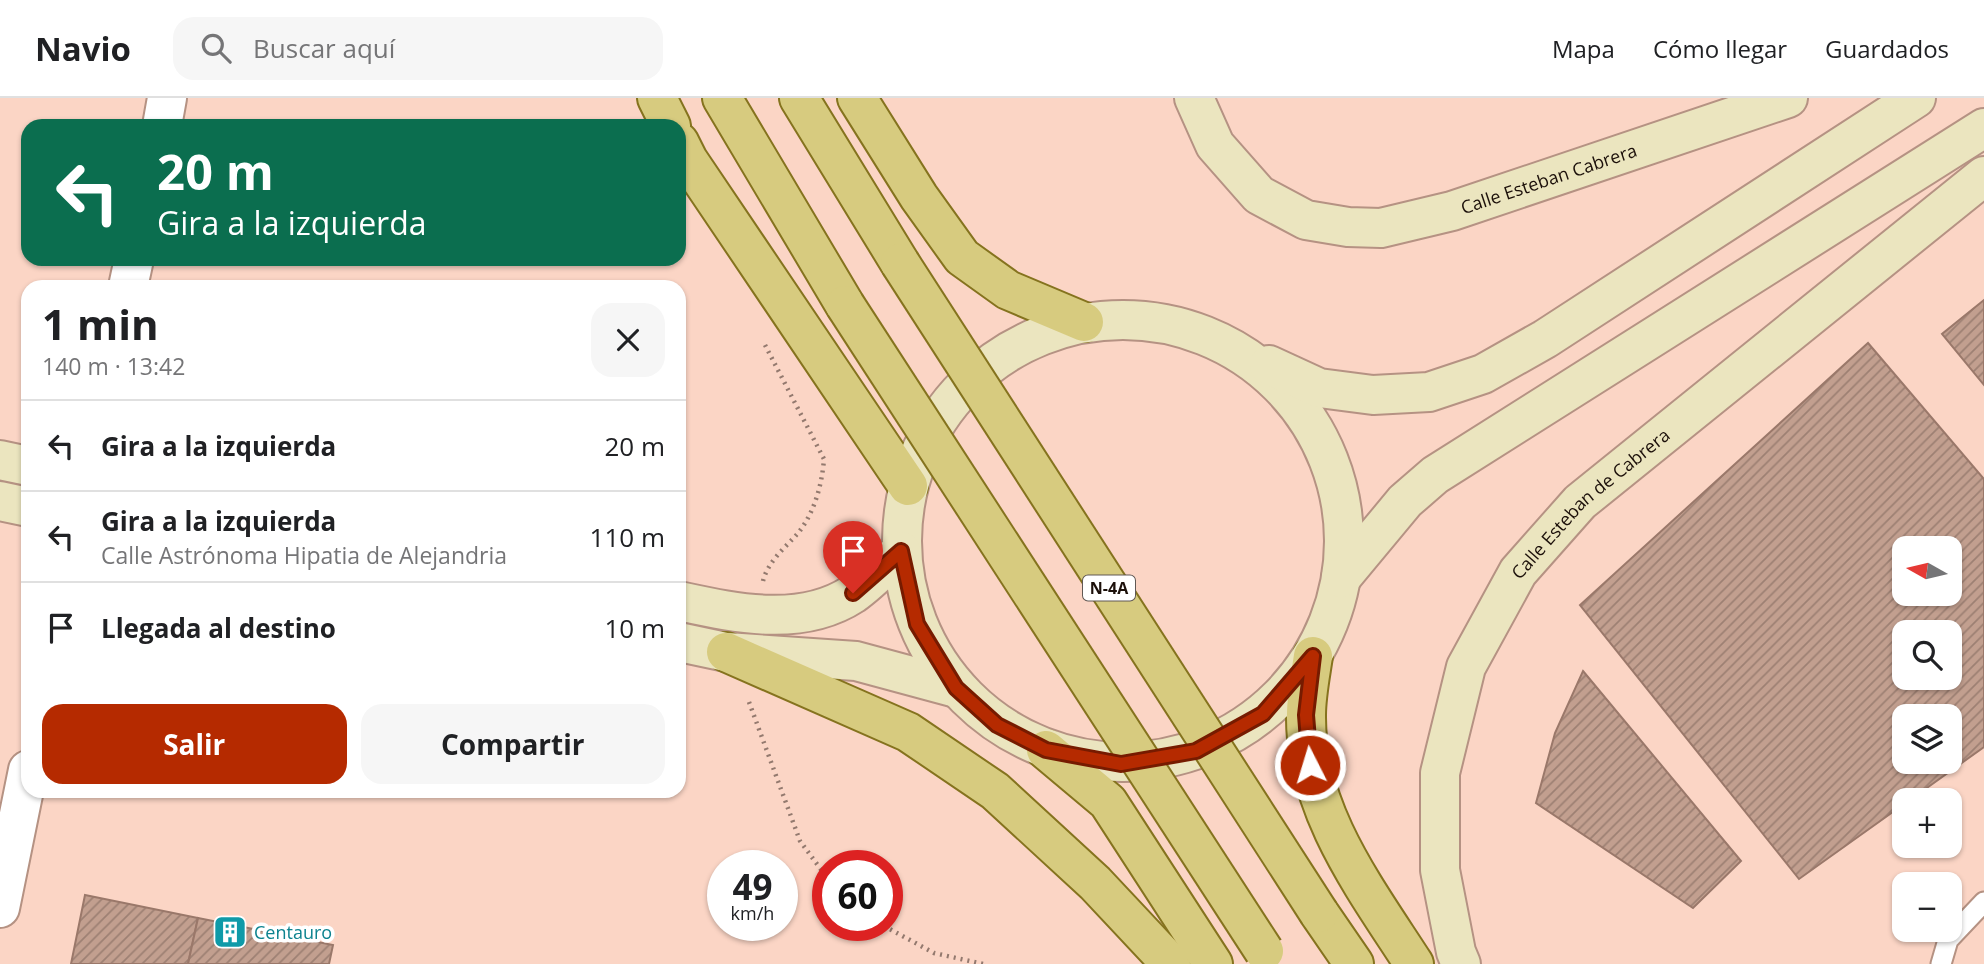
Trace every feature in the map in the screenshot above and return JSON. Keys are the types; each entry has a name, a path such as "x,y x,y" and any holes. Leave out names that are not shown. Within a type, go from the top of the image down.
{"main road":[{"path":"657,98 668,119"},
{"path":"722,98 845,305 1268,958"},
{"name":"N-4A","path":"799,98 900,263 1354,964"},
{"path":"857,98 919,197 962,257 1008,290 1084,322"},
{"path":"686,155 908,486"},
{"path":"736,656 908,732 995,791 1095,883 1171,964"},
{"path":"1313,656 1306,715 1310,765 1325,815 1350,865 1414,964"},
{"path":"1046,750 1108,802 1213,964"}],"street":[{"path":"163,119 167,98"},
{"name":"Calle Esteban Cabrera","path":"1194,98 1216,145 1259,195 1306,220 1348,227 1381,228 1452,211 1788,98"},
{"path":"1239,351 1289,394 1325,449 1343,512 1341,578 1331,619 1313,656 1263,714 1196,751 1121,764 1046,750 997,725 956,688 917,624 901,551 908,486 932,428 971,378 1024,342 1084,322 1137,319 1190,329 1239,351 1319,388 1373,395 1429,392 1483,374 1545,339 1916,98"},
{"path":"1341,578 1405,501 1435,475 1984,128"},
{"name":"Calle Esteban de Cabrera","path":"1461,964 1456,952 1440,870 1440,774 1466,667 1518,572 1580,502 1984,176"},
{"path":"0,460 21,464"},
{"path":"0,501 21,505"},
{"path":"686,602 734,612 797,614 827,606 853,593 901,551"},
{"path":"686,644 736,656 856,661 956,688"},
{"path":"0,908 22,798"}],"lane":[{"path":"1941,964 1948,940 1984,902"}],"path":[{"path":"756,614 766,569 801,529 817,498 823,480 824,459 762,339"},
{"path":"736,656 744,687 800,841 812,857"},
{"path":"903,936 934,953 983,964"}],"building":[{"path":"1984,300 1984,385 1942,334"},
{"path":"1868,343 1984,479 1984,747 1962,763 1962,704 1892,704 1892,774 1946,774 1927,788 1892,788 1892,813 1799,879 1580,605"},
{"path":"1583,671 1741,861 1693,908 1536,803 1555,733"},
{"path":"85,895 198,918 188,964 71,964"},
{"name":"Centauro","path":"198,918 333,945 329,964 188,964"}],"place":[{"name":"Centauro","path":"230,932"}],"route":[{"path":"853,593 901,551 917,624 956,688 997,725 1046,750 1121,764 1196,751 1263,714 1313,656 1306,715 1310,765"}]}
